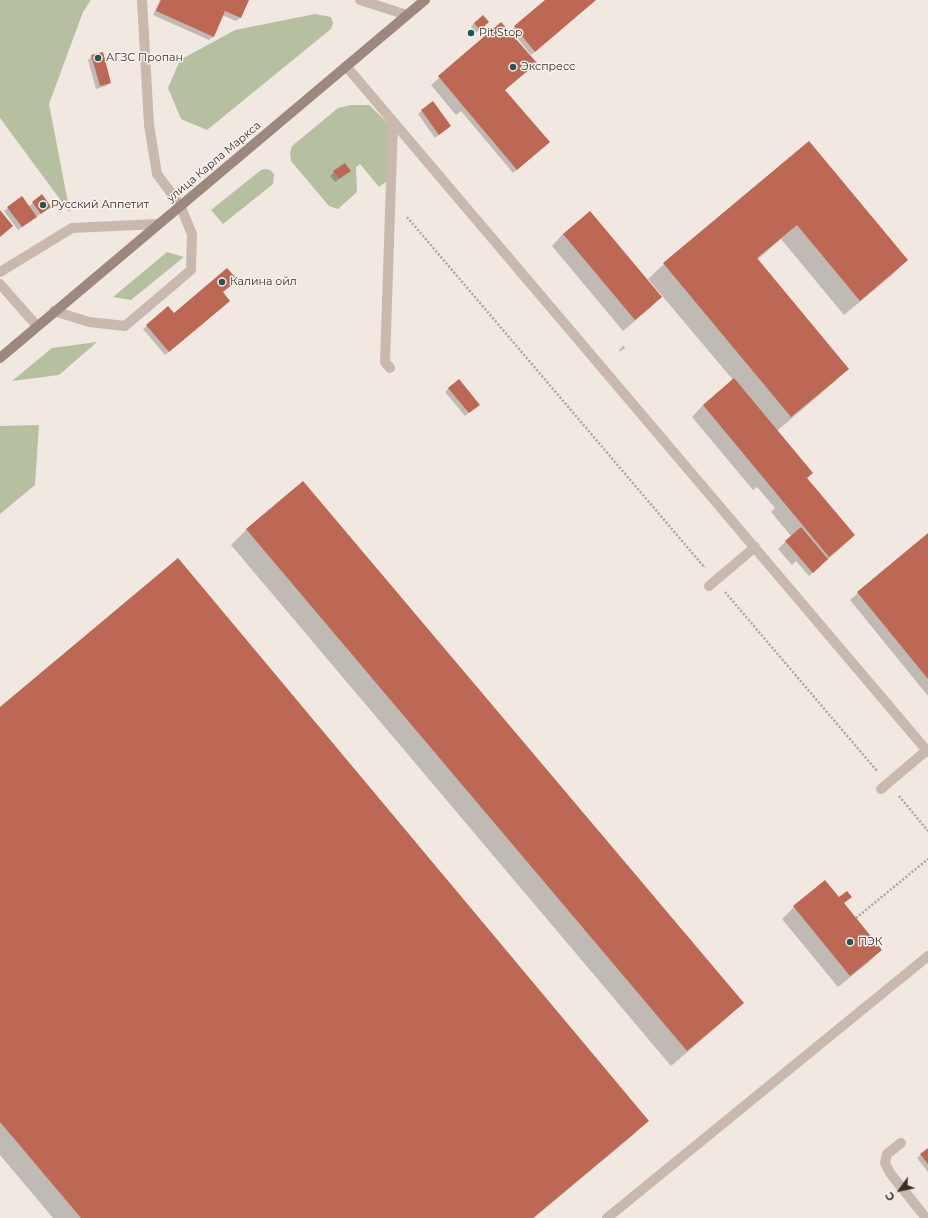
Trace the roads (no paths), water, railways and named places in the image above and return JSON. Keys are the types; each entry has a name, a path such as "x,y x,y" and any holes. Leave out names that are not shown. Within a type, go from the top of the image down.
{"main road":[{"name":"улица Карла Маркса","path":"0,358 425,0"}],"street":[{"path":"54,312 89,322 125,326 191,270 192,234 180,205 157,174 149,125 142,0"},
{"path":"360,0 407,16"},
{"path":"346,66 927,751 884,786"},
{"path":"390,368 385,362 393,122"},
{"path":"0,272 72,228 158,224"},
{"path":"0,284 37,326"},
{"path":"712,584 755,547"},
{"path":"606,1218 928,956"},
{"path":"901,1143 887,1154 885,1163 890,1173 926,1218"}],"place":[{"name":"Pit Stop","path":"471,33"},
{"name":"АГЗС Пропан","path":"98,58"},
{"name":"Экспресс","path":"513,67"},
{"name":"Русский Аппетит","path":"43,205"},
{"name":"Калина ойл","path":"222,282"},
{"name":"ПЭК","path":"850,942"}]}
